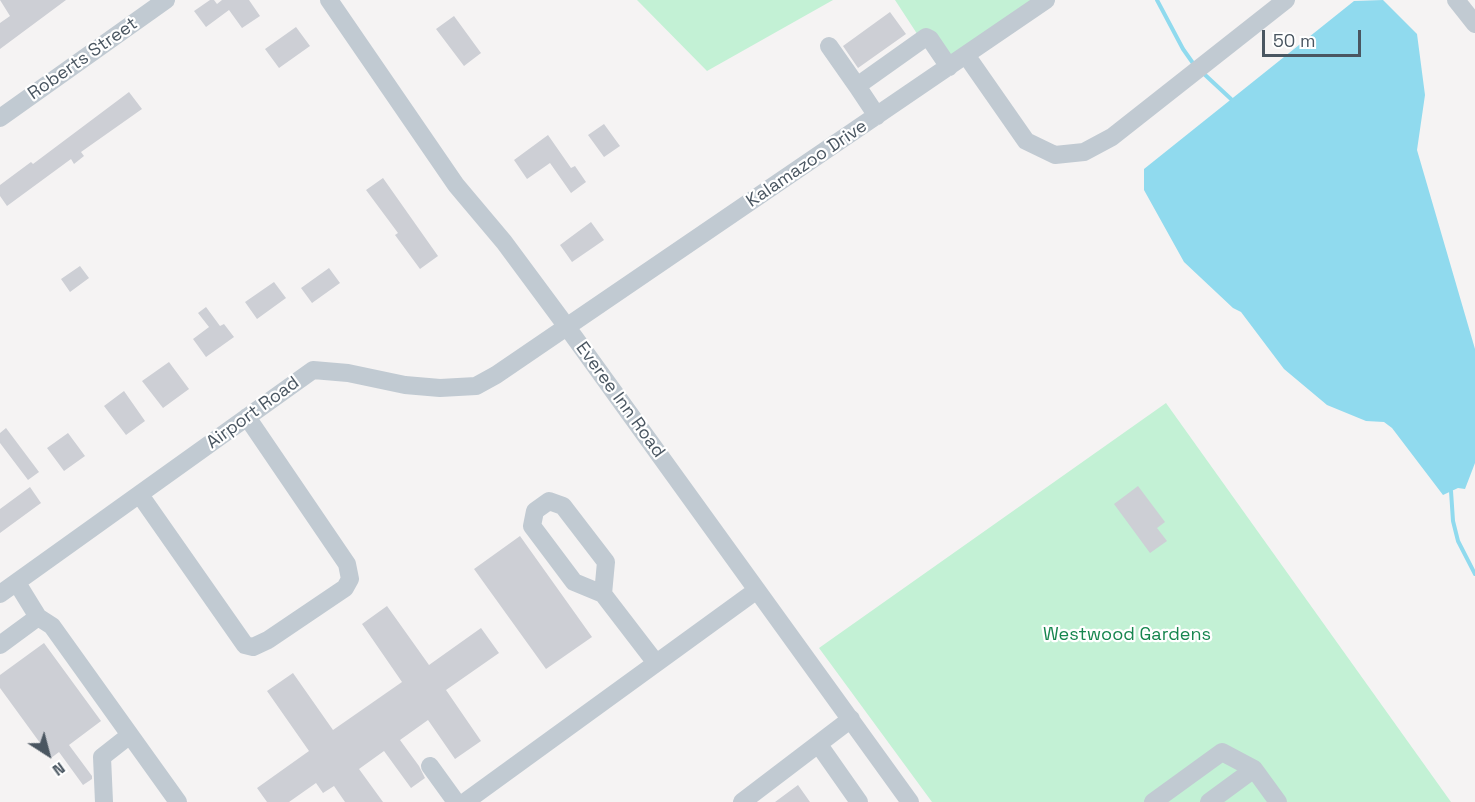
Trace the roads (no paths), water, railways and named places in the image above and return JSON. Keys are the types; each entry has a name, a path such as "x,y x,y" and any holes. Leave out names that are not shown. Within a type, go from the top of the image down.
{"street":[{"name":"Roberts Street","path":"0,118 166,0"},
{"name":"Everee Inn Road","path":"329,0 456,185 504,242 567,327 910,802"},
{"name":"Kalamazoo Drive","path":"567,327 1046,0"},
{"path":"966,55 1026,141 1055,155 1084,152 1112,137 1286,0"},
{"path":"1456,0 1475,24"},
{"path":"856,86 926,37 930,39 949,67"},
{"path":"829,46 877,116"},
{"name":"Airport Road","path":"0,594 313,370 348,373 405,385 440,388 476,386 567,327"},
{"path":"140,495 245,645 253,647 268,640 345,588 350,579 346,564 247,417"},
{"path":"603,594 606,562 563,506 549,501 535,511 532,526 574,582 603,594 656,663"},
{"path":"16,583 38,617 52,626 178,802"},
{"path":"465,802 757,590"},
{"path":"0,645 38,617"},
{"path":"742,802 851,719"},
{"path":"104,802 102,757 130,735"},
{"path":"819,745 859,802"},
{"path":"1153,802 1222,752 1254,769 1278,802"},
{"path":"430,766 456,802"},
{"path":"1209,802 1254,769"}],"water":[{"path":"1383,0 1417,34 1425,95 1417,150 1475,349 1475,463 1465,489 1458,488 1443,495 1392,428 1384,422 1366,421 1327,405 1284,369 1241,312 1233,308 1184,262 1144,190 1144,169 1354,1"}],"waterway":[{"path":"1157,0 1183,49 1195,66"},
{"path":"1203,73 1231,99"},
{"path":"1451,491 1453,521 1458,541 1475,574"}],"park label":[{"name":"Westwood Gardens","path":"1127,635"}]}
